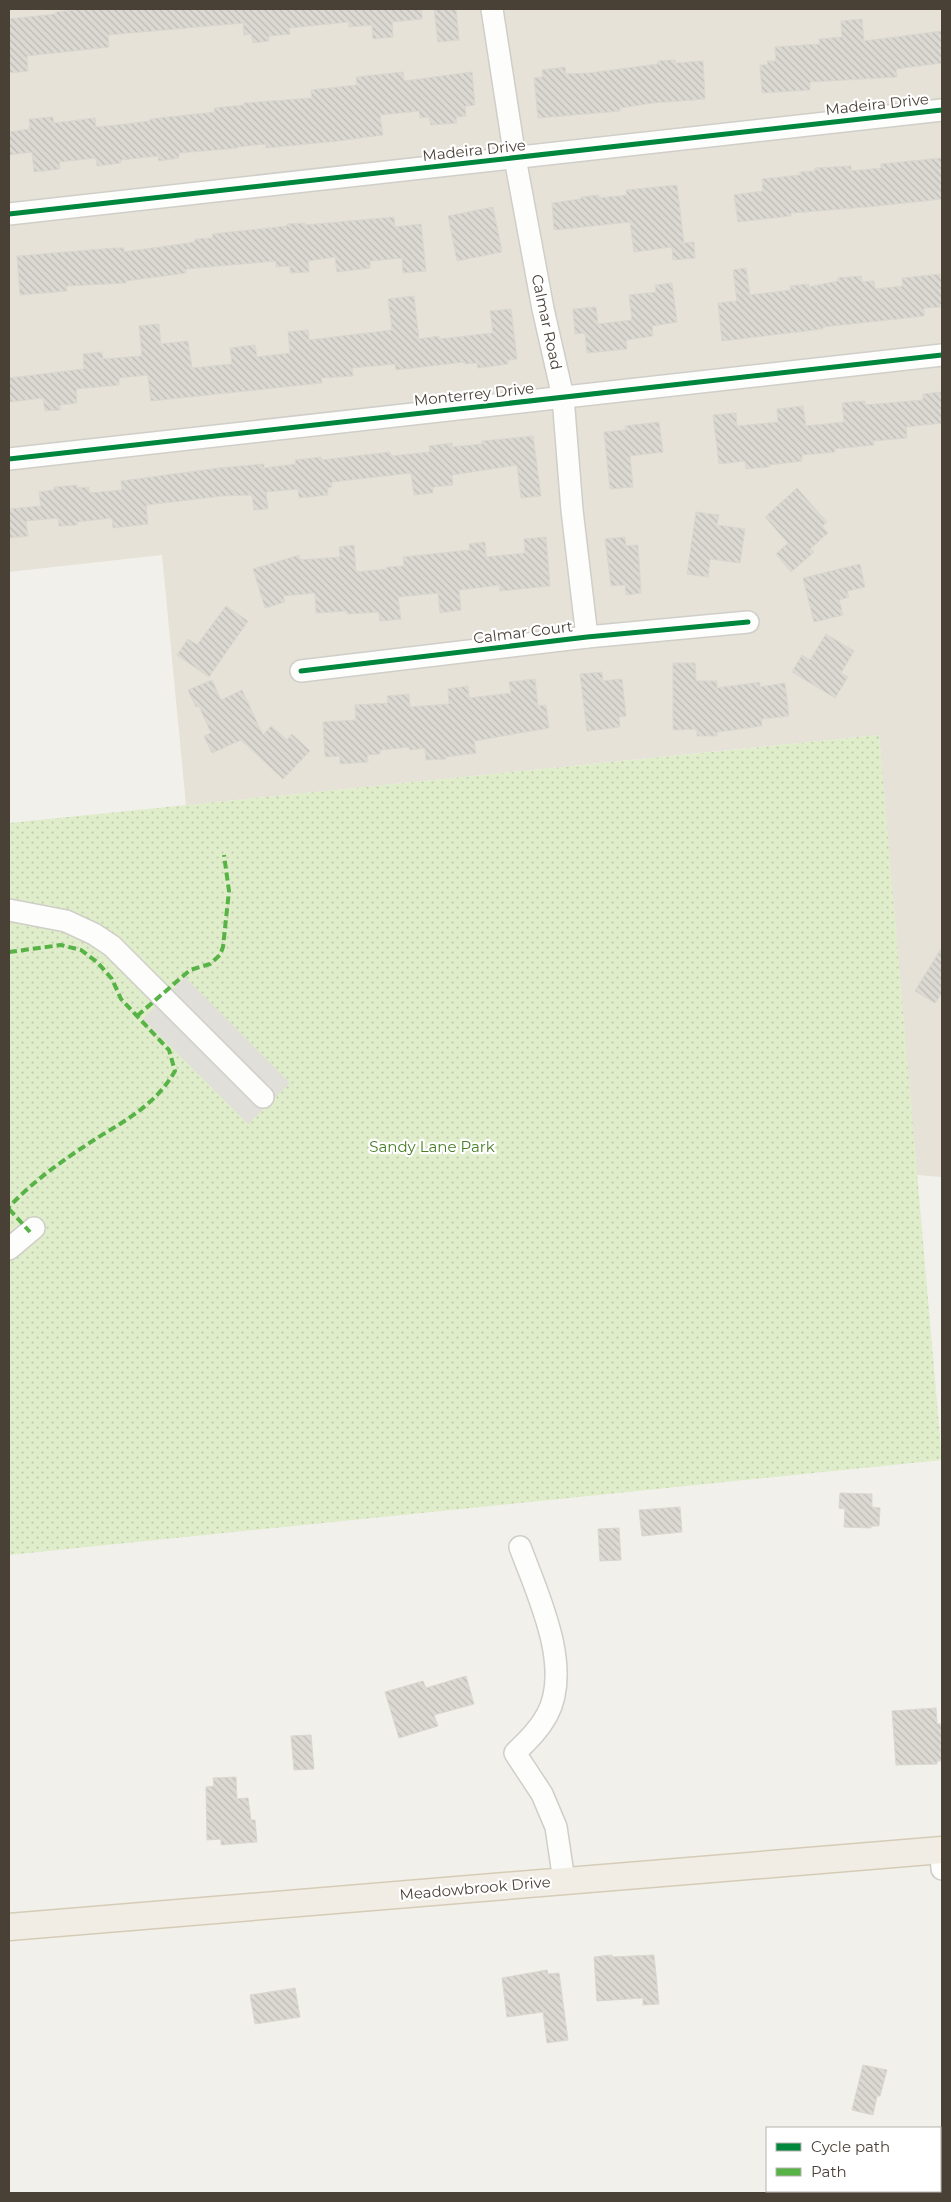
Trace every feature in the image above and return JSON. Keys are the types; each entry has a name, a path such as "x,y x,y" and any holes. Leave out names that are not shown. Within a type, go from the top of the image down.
{"main road":[{"name":"Meadowbrook Drive","path":"9,1927 564,1881 942,1856"}],"street":[{"name":"Calmar Road","path":"492,9 515,158 543,309 563,397 572,510 587,637"},
{"name":"Madeira Drive","path":"9,214 942,110"},
{"name":"Monterrey Drive","path":"9,459 942,354"},
{"name":"Calmar Court","path":"302,672 587,637 748,622"},
{"path":"9,910 66,921 94,934 112,946 263,1097"},
{"path":"9,1249 34,1228"},
{"path":"520,1547 550,1630 556,1668 555,1695 548,1714 538,1729 515,1753 542,1794 556,1827 564,1881"}],"shaded area":[{"path":"9,9 942,9 942,1177 917,1175 879,735 186,805 162,555 9,572"},
{"path":"185,977 290,1083 248,1124 143,1019"}],"green space":[{"name":"Sandy Lane Park","path":"879,735 942,1460 9,1555 9,823"}],"building":[{"path":"83,9 422,9 422,19 392,22 393,37 373,39 372,25 349,27 349,22 289,28 290,34 269,36 269,41 253,43 251,34 244,35 243,23 108,35 109,47 27,56 28,71 9,73 9,19"},
{"path":"434,9 456,9 459,40 438,42"},
{"path":"862,19 864,41 942,31 942,63 896,69 897,77 810,82 810,90 762,93 760,65 768,65 767,61 776,61 775,47 820,44 819,39 842,37 841,21"},
{"path":"675,60 676,63 703,61 705,99 653,103 620,108 620,111 538,118 534,78 543,77 542,70 565,67 566,74 589,73 658,64 658,61"},
{"path":"403,72 404,81 472,72 475,105 465,106 466,116 456,117 457,123 431,125 429,117 420,118 419,111 380,115 383,135 266,148 266,144 179,153 179,158 159,161 158,156 121,160 121,163 97,166 96,158 59,162 60,169 34,172 32,152 9,155 9,132 30,129 29,119 53,117 54,123 95,118 96,127 150,121 150,119 215,112 214,108 244,105 244,103 312,98 311,90 357,85 356,77"},
{"path":"942,158 942,199 791,213 791,216 738,222 734,195 763,191 762,179 800,175 800,172 815,171 815,168 851,166 851,171 881,168 881,164"},
{"path":"677,185 684,243 694,242 695,258 673,260 672,247 634,252 630,222 554,230 552,203 599,195 599,198 627,195 626,190"},
{"path":"493,207 502,252 457,261 448,216"},
{"path":"394,217 395,227 421,224 426,271 403,273 402,258 370,261 370,268 337,272 335,257 308,261 309,272 290,273 290,266 276,267 276,261 186,269 186,273 126,281 126,283 66,286 67,291 20,295 17,256 114,248 124,248 124,252 195,242 195,239 213,238 212,234 287,226 287,224 305,223 305,225"},
{"path":"746,268 750,295 791,290 790,286 809,284 809,287 838,281 838,278 861,276 862,282 874,281 875,289 903,286 902,278 942,274 942,307 924,308 924,316 722,341 718,303 737,301 733,270"},
{"path":"672,283 677,322 652,326 653,336 626,340 627,349 587,353 585,333 575,334 573,309 596,307 598,324 632,320 629,295 656,292 655,285"},
{"path":"414,296 419,339 439,336 439,339 493,333 490,311 511,309 517,359 508,360 508,364 478,368 477,363 465,364 464,362 396,370 395,364 352,368 353,376 321,378 322,383 151,401 148,375 119,378 119,385 76,389 77,403 60,405 60,410 45,411 43,398 9,402 9,378 84,369 83,354 102,352 103,359 142,356 139,326 159,324 161,344 188,341 192,368 232,364 230,348 255,345 257,357 290,353 288,332 308,330 309,340 392,330 388,299"},
{"path":"942,392 942,423 906,427 907,438 873,441 874,445 834,449 835,452 802,455 802,461 769,465 769,467 746,469 745,461 719,464 713,415 736,413 737,426 778,422 777,409 803,406 806,426 844,422 842,403 865,401 865,405 923,400 923,394"},
{"path":"659,422 663,452 630,456 633,487 610,489 604,432 626,430 625,426"},
{"path":"533,436 541,496 521,498 517,465 452,475 453,485 433,487 433,493 414,495 411,473 332,482 332,487 327,488 328,495 299,498 298,489 266,492 268,509 254,510 252,495 222,496 146,505 148,524 113,528 112,518 77,522 77,525 59,526 58,518 26,521 28,536 9,538 9,509 41,506 39,492 54,490 54,487 77,485 77,488 89,487 89,493 122,490 121,481 219,468 264,464 264,468 296,464 295,460 321,457 322,460 390,452 391,456 430,452 429,446 452,443 452,447 482,444 482,441"},
{"path":"797,488 827,522 822,526 828,533 810,549 814,552 791,572 776,554 788,543 765,517"},
{"path":"696,512 719,515 717,525 745,529 740,563 710,559 708,577 687,574"},
{"path":"546,537 550,586 500,591 500,585 459,590 461,610 440,613 438,593 398,597 401,619 380,621 379,612 347,614 347,611 316,613 315,593 283,596 285,602 265,608 253,569 299,555 300,560 340,557 339,547 354,545 356,572 387,569 387,567 404,566 403,557 470,550 469,544 485,542 486,557 525,553 524,539"},
{"path":"625,537 626,546 638,545 641,593 626,595 625,585 611,586 605,539"},
{"path":"860,564 865,587 847,591 849,597 839,600 843,615 814,622 803,578"},
{"path":"226,606 248,621 209,677 177,655 188,639 197,645"},
{"path":"826,634 854,651 841,673 848,677 835,698 792,672 802,655 810,660"},
{"path":"673,663 695,663 696,681 717,681 717,688 760,682 760,687 785,683 789,716 761,719 762,726 717,732 717,736 697,736 697,729 673,730"},
{"path":"602,672 603,681 622,679 626,716 619,717 620,727 587,731 580,674"},
{"path":"535,679 538,706 546,705 549,728 474,741 476,753 446,757 446,759 426,760 425,748 410,750 409,747 380,750 380,754 367,755 368,762 340,764 340,756 325,757 323,722 356,720 355,705 388,703 387,696 409,694 410,707 449,704 448,689 468,686 469,698 511,693 509,682"},
{"path":"212,680 221,700 242,690 263,735 271,726 287,740 292,734 310,751 283,779 241,740 212,753 204,736 211,733 199,706 196,707 188,690"},
{"path":"942,947 942,993 935,1003 915,991"},
{"path":"840,1493 872,1494 872,1507 880,1508 879,1526 871,1526 871,1528 844,1527 845,1509 839,1508"},
{"path":"680,1507 682,1532 642,1536 639,1510"},
{"path":"619,1528 621,1560 600,1561 598,1529"},
{"path":"466,1676 474,1704 434,1715 438,1726 399,1738 385,1692 423,1681 426,1688"},
{"path":"936,1708 937,1724 942,1724 942,1761 937,1761 937,1764 896,1765 892,1711"},
{"path":"311,1735 314,1769 294,1770 291,1736"},
{"path":"236,1777 237,1799 248,1798 251,1820 255,1820 257,1842 221,1845 221,1839 207,1840 206,1787 214,1786 213,1778"},
{"path":"612,1955 612,1957 654,1955 659,2004 643,2005 643,1998 597,2001 594,1957"},
{"path":"547,1970 548,1974 559,1973 568,2040 547,2043 543,2012 507,2017 502,1978"},
{"path":"295,1988 300,2017 255,2024 250,1995"},
{"path":"863,2065 887,2070 880,2096 877,2096 873,2115 852,2110"}],"marked path":[{"path":"137,1016 190,970 210,964 220,955 223,947 229,891 224,855"},
{"path":"9,952 61,945 81,950 97,962 112,979 121,999 169,1050 175,1071 150,1102 51,1170 9,1207"},
{"path":"9,1209 30,1232"}],"cycle path":[{"path":"9,214 942,110"},
{"path":"9,459 942,355"},
{"path":"301,671 587,637 748,622"}]}
